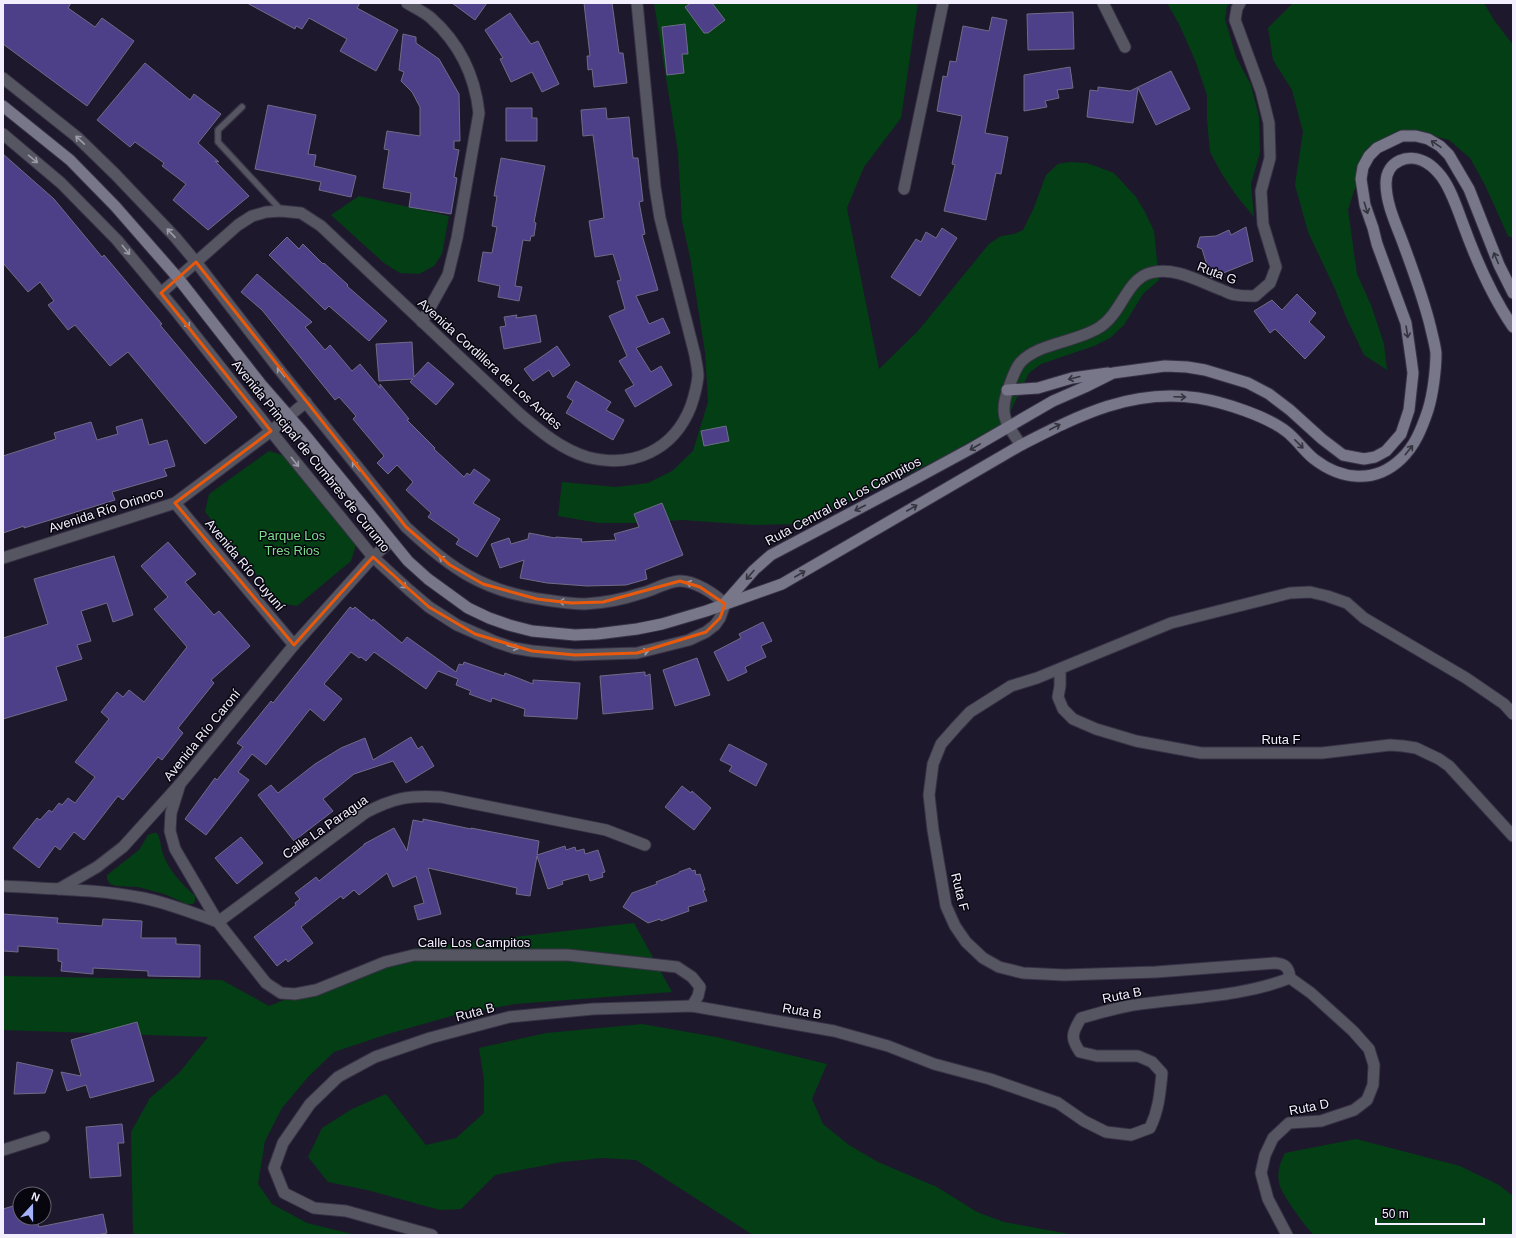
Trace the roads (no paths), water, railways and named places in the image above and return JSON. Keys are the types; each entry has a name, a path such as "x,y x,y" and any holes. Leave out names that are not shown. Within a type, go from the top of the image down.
{"main road":[{"name":"Avenida Principal de Cumbres de Curumo","path":"3,106 81,170 115,206 178,278 289,417 408,561 428,579 468,608 489,618 532,631 575,635 619,632 662,624 725,604"},
{"name":"Ruta Central de Los Campitos","path":"725,604 754,570 771,555 914,480 1053,401 1113,373 1165,366 1205,370 1248,383 1269,394 1290,410 1334,449 1344,455 1364,459 1386,451 1401,434 1410,410 1413,373 1406,323 1381,257 1365,205 1361,179 1363,167 1369,156 1377,148 1402,136 1416,136 1428,139 1440,146 1449,155 1472,194 1496,257 1513,293"},
{"path":"725,604 782,584 1021,445 1060,424 1103,407 1134,399 1183,397 1198,398 1230,406 1265,420 1286,431 1315,460 1335,471 1349,475 1362,477 1374,476 1391,467 1411,449 1425,420 1433,389 1436,353 1424,304 1391,210 1386,183 1388,172 1393,163 1401,160 1410,158 1420,159 1429,164 1443,179 1458,211 1481,270 1504,314 1513,327"},
{"path":"1007,390 1038,388 1072,378 1113,373"}],"street":[{"path":"407,3 429,17 445,32 456,46 472,78 477,95 479,113 457,238 448,275 422,322"},
{"name":"Avenida Cordillera de Los Andes","path":"161,293 238,225 252,216 266,212 281,211 301,213 321,226 521,415 549,439 568,450 588,457 614,461 636,458 656,450 671,439 686,419 694,398 698,376 695,355 658,210 637,3"},
{"path":"904,189 943,3"},
{"path":"1103,3 1125,47"},
{"name":"Ruta G","path":"1021,445 1009,427 1003,410 1007,390 1020,362 1032,353 1085,335 1101,327 1115,314 1134,283 1150,273 1173,271 1236,295 1255,296 1270,283 1276,267 1263,224 1261,191 1270,158 1269,123 1261,91 1235,20 1237,8 1240,3"},
{"path":"3,78 59,121 95,154 175,237 406,527 430,550 483,584 519,596 585,604 623,599 680,581 700,586 714,594 725,604"},
{"name":"Avenida Principal de Cumbres de Curumo","path":"3,134 39,163 117,240 373,557 429,607 457,625 514,648 532,652 574,655 608,655 637,653 689,640 706,632 715,625 720,618 725,604"},
{"name":"Avenida Río Orinoco","path":"3,558 176,503 271,431 306,402"},
{"name":"Avenida Río Cuyuní","path":"176,503 294,645"},
{"name":"Avenida Río Caroní","path":"59,890 97,867 123,847 180,784 294,645 373,557 391,541"},
{"name":"Ruta F","path":"1290,978 1289,970 1284,964 1275,963 1156,972 1064,975 1023,973 999,967 983,958 966,942 955,926 946,906 929,795 933,764 941,744 970,712 1011,686 1060,669 1171,623 1290,593 1310,592 1347,603 1364,618 1466,678 1504,704 1513,714"},
{"name":"Ruta F","path":"1060,669 1060,686 1058,697 1063,709 1068,714 1096,729 1136,741 1201,753 1322,752 1390,745 1416,748 1439,759 1449,766 1513,836"},
{"name":"Calle Los Campitos","path":"180,784 171,813 170,831 175,849 218,922 266,983 281,993 295,994 316,990 384,962 414,955 568,955 677,968 692,977 700,987 698,996 692,1006"},
{"name":"Calle La Paragua","path":"218,922 365,813 382,804 400,798 418,796 441,797 606,830 645,845"},
{"path":"3,886 113,894 143,898 218,922"},
{"name":"Ruta B","path":"432,1235 346,1211 314,1208 284,1193 274,1168 283,1143 310,1104 338,1077 375,1057 430,1038 509,1017 593,1010 692,1006 834,1031 888,1046 934,1064 990,1079 1058,1103 1084,1121 1106,1132 1131,1135 1150,1128 1157,1113 1162,1073 1152,1062 1138,1056 1097,1056 1080,1052 1074,1043 1073,1032 1081,1018 1128,1006 1194,998 1272,985 1290,978"},
{"name":"Ruta D","path":"1288,1235 1268,1199 1261,1173 1265,1155 1273,1138 1289,1123 1321,1121 1354,1110 1366,1100 1373,1086 1374,1065 1370,1050 1353,1031 1311,993 1290,978"},
{"path":"3,1150 44,1137"}],"lane":[{"path":"242,107 218,130 218,142 281,211"}],"park label":[{"name":"Parque Los Tres Rios","path":"292,542"}]}
